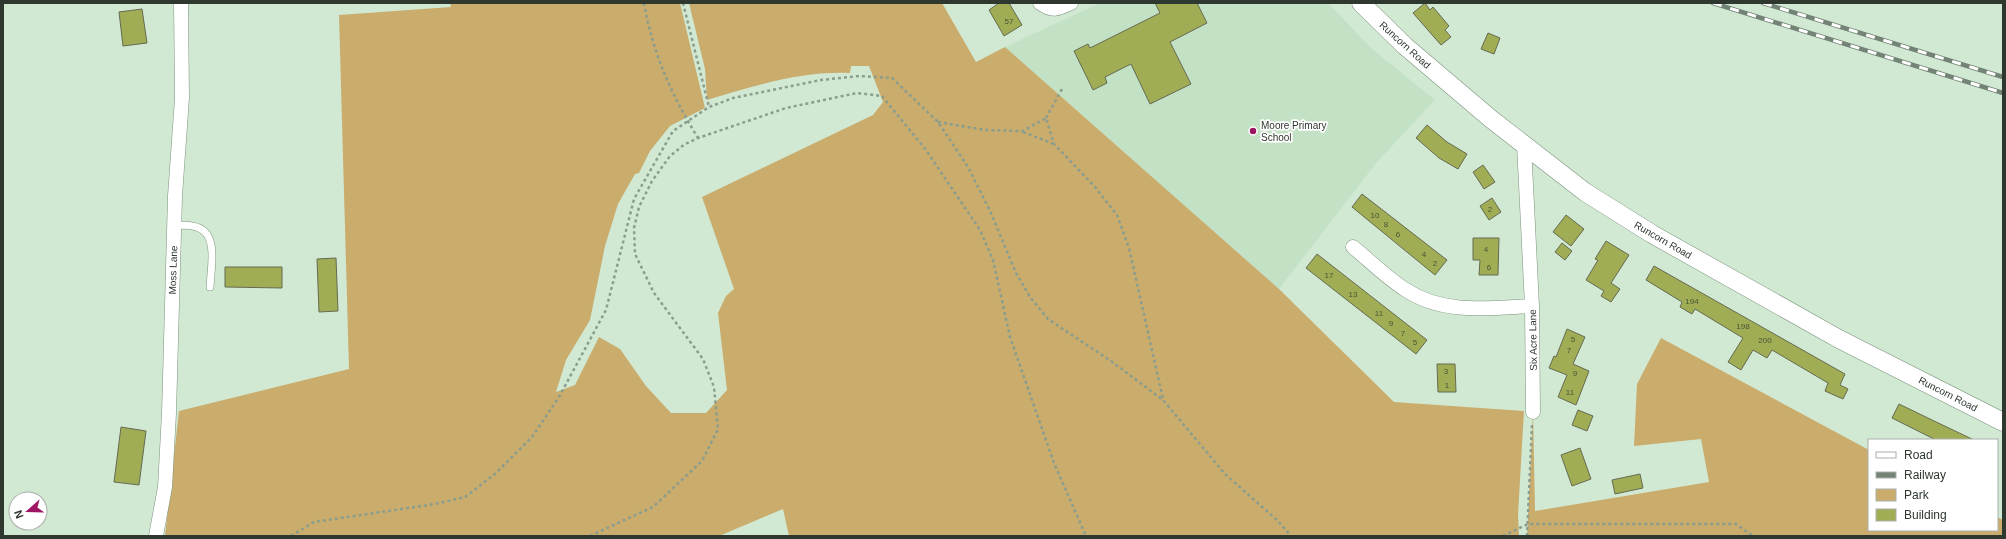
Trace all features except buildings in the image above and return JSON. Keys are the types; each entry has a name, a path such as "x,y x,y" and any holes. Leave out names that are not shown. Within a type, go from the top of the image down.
{"street":[{"name":"Moss Lane","path":"156,536 165,486 169,413 174,226 182,98 181,3"},
{"path":"1040,3 1048,9 1059,9 1071,3"},
{"name":"Runcorn Road","path":"1361,3 1405,46 1585,192 1652,234 1839,339 2003,422"},
{"name":"Six Acre Lane","path":"1524,144 1532,306 1533,412"},
{"path":"1353,247 1406,290 1433,302 1459,309 1532,306"}],"lane":[{"path":"174,226 188,224 199,228 207,236 212,245 210,287"}],"path":[{"path":"644,3 658,62 698,138"},
{"path":"683,3 709,107"},
{"path":"291,536 314,522 435,504 465,497 495,474 532,437 559,397 606,310 634,199 672,131 709,107 733,98 821,80 859,76 892,78 938,122 968,167 991,214 1016,273 1030,297 1048,319 1112,361 1163,400 1225,474 1278,521 1291,536"},
{"path":"1023,132 1046,118 1062,89"},
{"path":"590,536 653,507 702,461 718,429 714,387 703,359 654,293 635,254 634,228 639,207 652,181 670,156 685,144 698,138 786,108 857,93 882,96 926,150 980,230 993,260 1010,337 1054,463 1086,536"},
{"path":"1046,118 1054,144"},
{"path":"938,122 985,130 1023,132 1054,144 1095,187 1117,215 1129,248 1163,400"},
{"path":"1527,536 1533,412"},
{"path":"1503,536 1528,524 1736,524 1753,536"}],"shaded area":[{"name":"Moore Primary School","path":"1100,3 1328,3 1371,48 1435,100 1377,162 1279,289 1005,47"}],"green space":[{"path":"450,3 680,3 705,108 670,126 650,151 639,173 635,174 618,204 605,246 590,320 566,360 556,392 575,385 599,337 620,349 646,386 671,413 706,413 727,390 718,313 726,296 734,289 702,197 873,115 883,102 869,66 851,66 850,73 813,74 777,80 707,100 705,69 689,3 942,3 976,62 1005,47 1279,289 1394,402 1524,411 1518,515 1519,536 789,536 783,509 719,536 165,536 179,411 349,369 339,15 451,7"},
{"path":"1661,338 1868,449 1868,531 1998,531 1998,518 2003,520 2003,536 1527,536 1533,412 1535,511 1709,482 1701,439 1634,446 1637,384"}],"railway":[{"path":"1713,3 2003,93"},
{"path":"1763,3 2003,77"}],"place":[{"name":"Moore Primary School","path":"1253,131"}]}
